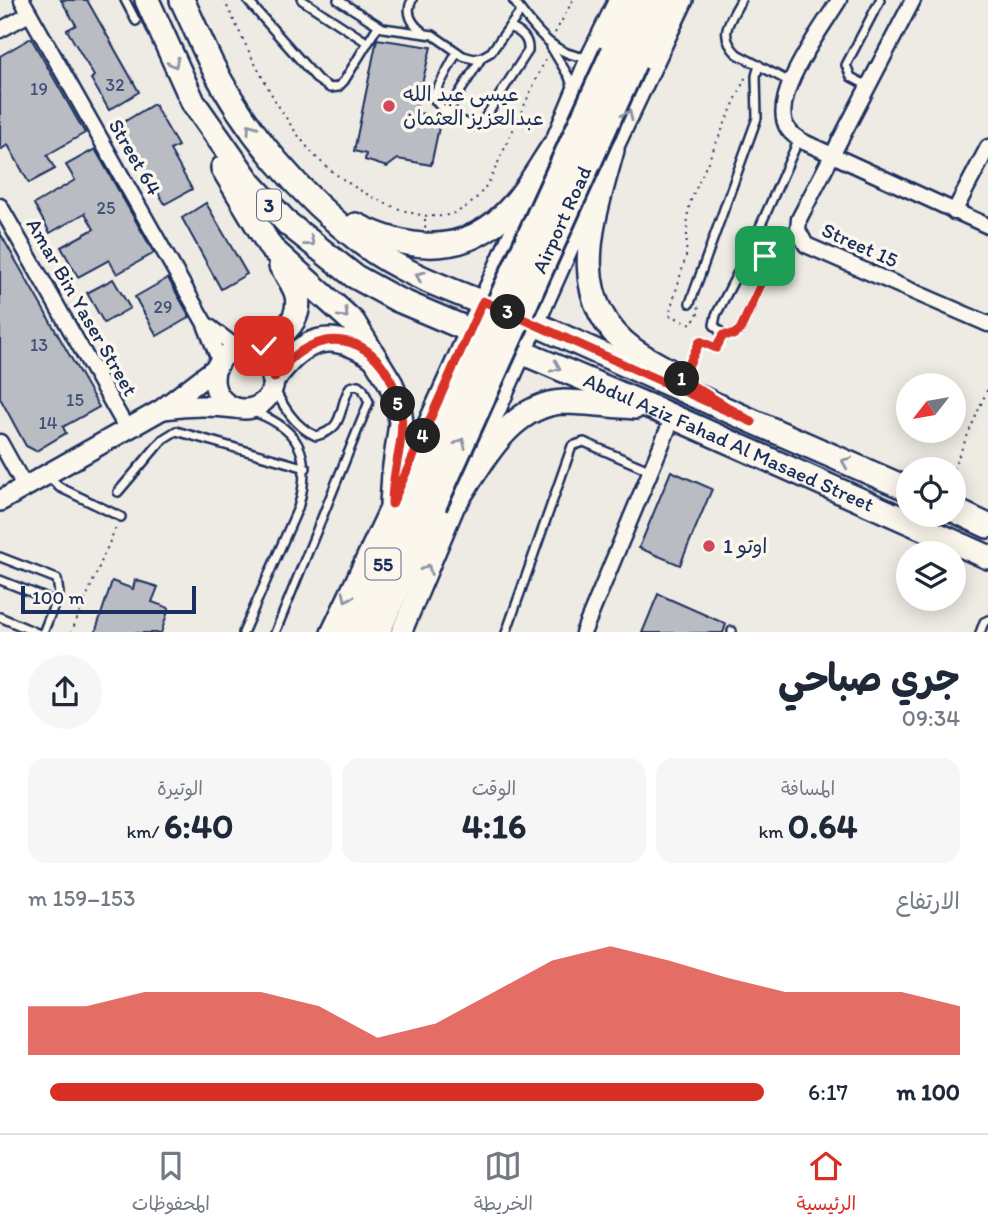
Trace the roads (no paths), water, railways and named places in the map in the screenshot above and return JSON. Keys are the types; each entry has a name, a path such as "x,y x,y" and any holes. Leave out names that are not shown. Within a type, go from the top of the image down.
{"highway":[{"name":"Airport Road","path":"376,632 423,502 639,0"},
{"name":"Airport Road","path":"613,57 665,0"},
{"name":"Airport Road","path":"354,632 423,502"}],"main road":[{"name":"3","path":"147,0 193,102 250,184 271,208 296,232 366,284 471,330"},
{"name":"3","path":"182,0 212,65 250,127 287,174 321,208 365,245 414,274 483,301"},
{"name":"Airport Road","path":"401,632 440,397 575,94 613,57 619,0"},
{"name":"Airport Road","path":"331,632 423,502 488,426 611,150 682,0"},
{"path":"0,501 161,410 229,354 264,346 277,339 291,324 297,305 293,284 212,148 193,102"},
{"name":"3","path":"321,208 374,234 402,244 424,247 452,243 477,234 496,222 514,204 554,146"},
{"path":"611,150 590,236 588,269 594,298 608,324 631,348 752,422"},
{"path":"511,239 518,258 536,268 556,265 564,258"},
{"path":"271,248 353,322 377,358 391,384 423,502 520,418 539,407 563,402 663,413"},
{"name":"Abdul Aziz Fahad Al Masaed Street","path":"483,301 896,484"},
{"name":"Abdul Aziz Fahad Al Masaed Street","path":"471,330 952,541"},
{"path":"161,410 187,405 242,409 260,405 271,393 286,362 301,350 330,339 350,342 377,358"},
{"path":"243,350 256,352 265,358 271,368 274,382"},
{"path":"219,364 215,382 218,393 229,405 242,409"},
{"path":"440,397 462,394 472,398 481,406 488,426"},
{"path":"958,541 955,527 963,519 970,518"},
{"name":"Abdul Aziz Fahad Al Masaed Street","path":"966,547 988,557"}],"street":[{"name":"Street 64","path":"22,0 204,322 219,364"},
{"path":"839,0 790,82 783,108 788,130 799,139 988,226"},
{"name":"Street 15","path":"913,0 799,219 798,230 806,245 988,324"},
{"path":"0,30 29,14"},
{"path":"954,212 988,147"},
{"name":"Amar Bin Yaser Street","path":"1,208 127,429"},
{"name":"Street 64","path":"204,322 243,350"},
{"path":"583,632 651,471 663,413"},
{"path":"0,442 25,487"}],"lane":[{"path":"125,0 136,21"},
{"path":"247,0 318,80 331,88 338,87 344,81 378,26"},
{"path":"302,0 368,43"},
{"path":"338,0 378,26 433,35 457,52 474,59 491,52 521,11"},
{"path":"412,0 409,4 409,15 423,33"},
{"path":"513,0 550,43 567,55 579,58 613,57"},
{"path":"741,0 727,27 726,39 737,54 790,82"},
{"path":"868,86 851,77 846,65 880,0"},
{"path":"457,52 433,93 435,101 474,127 483,121 528,51 524,36 509,27"},
{"path":"550,43 575,94"},
{"path":"448,111 482,57"},
{"path":"690,303 757,118 756,64"},
{"path":"751,247 765,256 768,269 740,330 733,335 723,335 714,325 716,315 751,247 799,139"},
{"path":"274,382 283,408 309,433 316,436 332,431 339,423 343,400 350,387 358,385 369,402 275,632"},
{"path":"242,409 275,421 292,436 302,450 306,468 298,508 243,632"},
{"path":"118,492 163,439 176,431 306,468"},
{"path":"506,632 572,446 584,442 651,471"},
{"path":"47,474 59,487 121,517"},
{"path":"0,557 57,579 60,593 43,632"},
{"path":"0,580 56,602"},
{"path":"0,617 37,632"},
{"path":"980,632 984,622 988,620"}],"place":[{"name":"عيسى عبد الله عبدالعزيز العثمان","path":"389,106"},
{"name":"اوتو 1","path":"709,546"}]}
